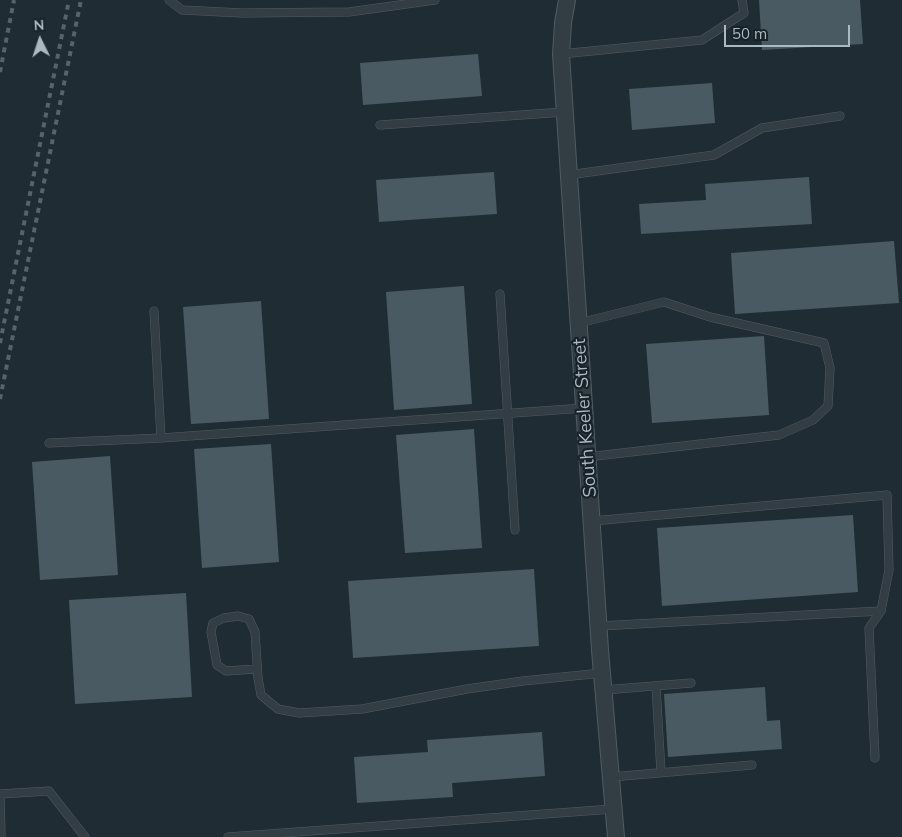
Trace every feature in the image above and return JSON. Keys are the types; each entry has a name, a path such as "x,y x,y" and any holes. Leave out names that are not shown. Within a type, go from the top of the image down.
{"street":[{"name":"South Keeler Street","path":"567,0 561,54 564,112 602,673 616,837"}],"lane":[{"path":"169,0 182,10 242,13 349,12 436,0"},
{"path":"561,54 702,40 744,13 742,0"},
{"path":"380,125 564,112"},
{"path":"568,175 714,155 762,128 840,116"},
{"path":"500,294 515,530"},
{"path":"579,323 664,302 710,317 824,343 830,368 828,406 813,420 779,435 587,457"},
{"path":"154,310 161,438"},
{"path":"49,443 161,438 584,408"},
{"path":"592,521 887,496 889,570 881,611 869,628 875,758"},
{"path":"599,626 881,611"},
{"path":"257,669 226,671 217,665 211,632 212,623 224,618 238,616 249,620 255,632 257,669 262,695 278,709 299,713 362,709 467,689 602,673"},
{"path":"604,690 692,683"},
{"path":"656,686 661,772"},
{"path":"611,776 752,765"},
{"path":"1,837 0,794 48,791 85,837"},
{"path":"228,837 613,810"}],"building":[{"path":"759,0 860,0 863,44 762,50"},
{"path":"478,54 482,96 363,105 360,63"},
{"path":"712,83 715,123 632,130 629,89"},
{"path":"494,172 497,214 379,222 376,180"},
{"path":"809,177 812,224 641,234 639,204 706,200 705,184"},
{"path":"894,241 899,303 735,314 731,253"},
{"path":"464,286 472,404 394,410 386,292"},
{"path":"261,301 269,419 191,424 183,307"},
{"path":"764,336 769,415 652,423 646,344"},
{"path":"474,429 482,548 405,553 396,435"},
{"path":"271,444 279,562 202,568 194,449"},
{"path":"110,456 118,575 40,580 32,462"},
{"path":"853,515 858,592 662,606 657,528"},
{"path":"534,569 539,646 353,658 348,581"},
{"path":"186,593 192,697 75,704 69,600"},
{"path":"765,687 767,721 780,720 782,749 668,757 664,694"},
{"path":"542,732 545,776 452,783 453,797 357,803 354,757 428,752 427,740"}],"railway":[{"path":"0,72 14,0"},
{"path":"0,343 69,0"},
{"path":"0,399 81,0"}]}
